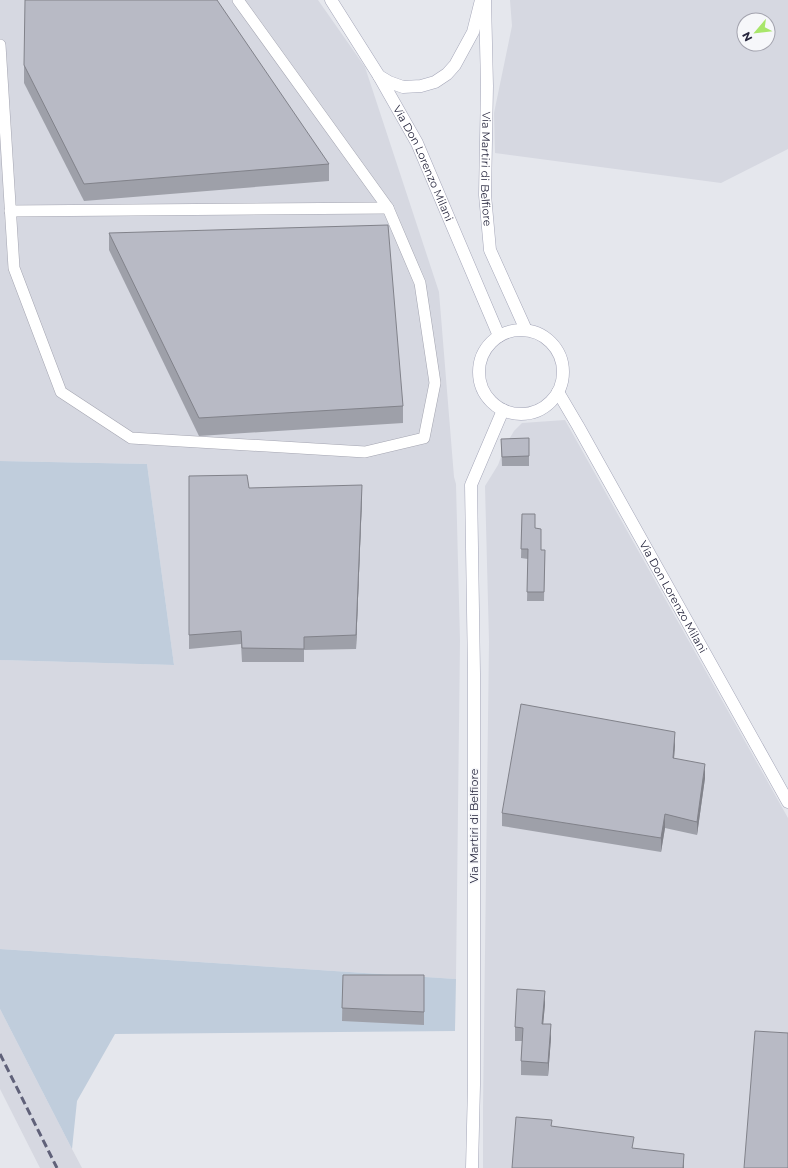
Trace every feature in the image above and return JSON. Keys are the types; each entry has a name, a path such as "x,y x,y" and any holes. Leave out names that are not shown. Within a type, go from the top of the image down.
{"street":[{"name":"Via Don Lorenzo Milani","path":"331,0 379,76 417,143 499,336"},
{"path":"379,76 389,82 403,87 421,86 435,82 447,74 455,65 473,32 481,0"},
{"name":"Via Martiri di Belfiore","path":"485,0 487,86 485,195 490,250 526,330"},
{"path":"526,330 543,336 556,349 560,357 562,375 558,392 551,401 534,412 524,414 503,410 488,397 481,384 479,369 485,350 491,342 507,332 526,330"},
{"name":"Via Don Lorenzo Milani","path":"558,392 788,802"},
{"name":"Via Martiri di Belfiore","path":"472,1168 474,1077 474,673 471,485 503,410"}],"lane":[{"path":"0,45 14,268 61,392 131,438 365,452 424,438 435,383 420,283 388,208 238,0"},
{"path":"10,211 388,208"}],"shaded area":[{"path":"0,0 318,0 365,67 439,292 454,477 456,484 460,641 456,979 0,949 0,660 174,665 147,464 0,461"},
{"path":"510,0 788,0 788,149 721,183 495,153 494,113 512,26"},
{"path":"565,420 788,818 788,1168 483,1168 489,641 485,486 498,465 505,446 514,431 522,423"},
{"path":"0,461 147,464 174,665 0,660"},
{"path":"0,949 456,979 455,1031 115,1034 77,1101 72,1149 0,1009"},
{"path":"0,1009 82,1168 40,1168 0,1089"}],"building":[{"path":"25,0 217,0 329,164 84,184 24,65"},
{"path":"388,225 403,406 199,418 109,233"},
{"path":"529,438 529,456 502,457 501,439"},
{"path":"247,475 249,488 362,485 356,635 304,637 304,649 242,648 241,631 189,635 189,476"},
{"path":"522,514 535,514 535,528 541,529 541,550 545,550 544,592 527,592 528,549 521,549"},
{"path":"521,704 675,732 673,758 705,764 697,822 665,814 661,838 502,813"},
{"path":"343,975 424,975 424,1012 342,1008"},
{"path":"517,989 545,991 542,1024 551,1024 548,1063 521,1061 523,1028 515,1027"},
{"path":"755,1031 788,1033 788,1168 744,1168"},
{"path":"516,1117 552,1120 551,1126 634,1137 632,1148 684,1154 683,1168 512,1168"}],"railway":[{"path":"0,1054 57,1168"}]}
